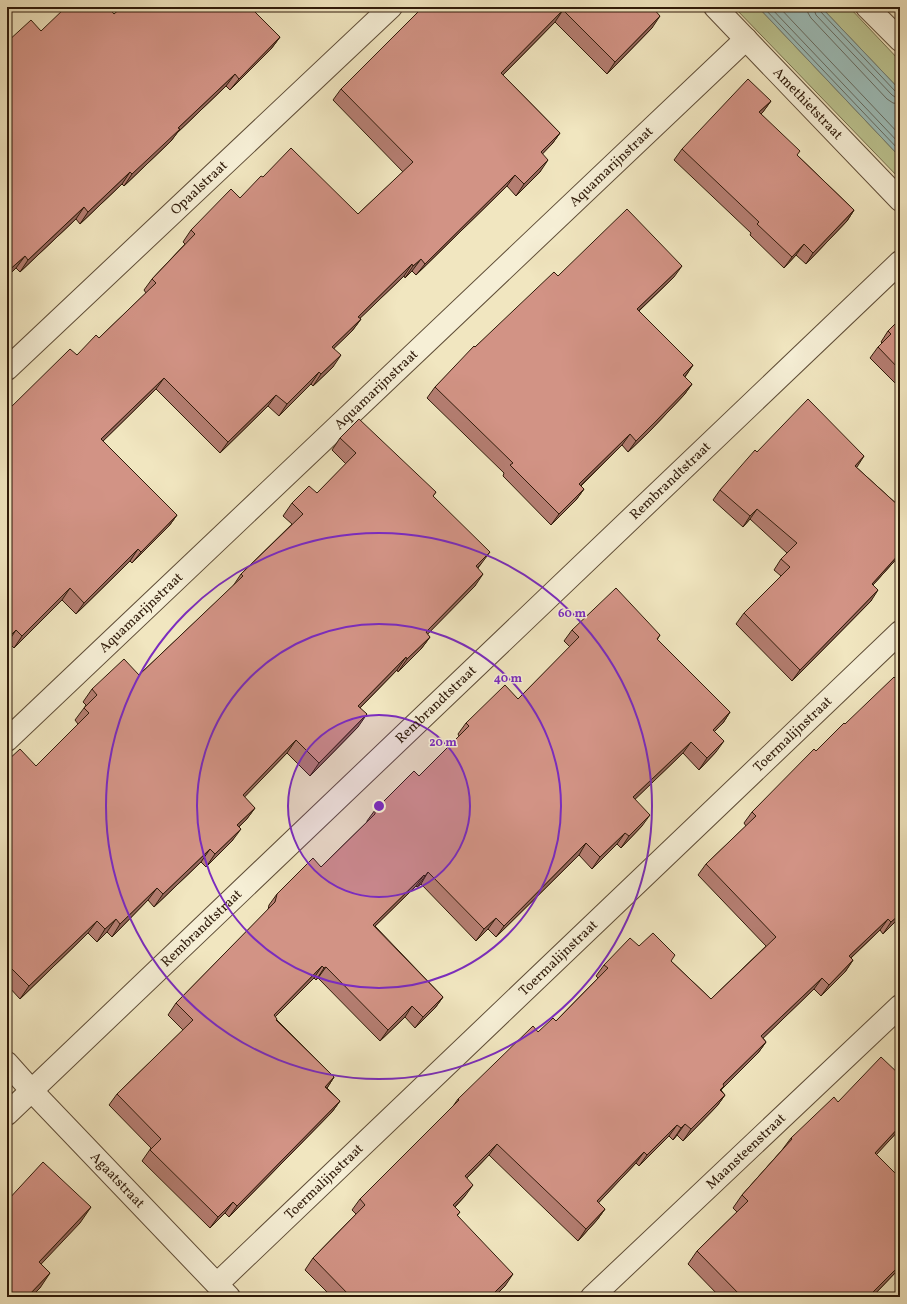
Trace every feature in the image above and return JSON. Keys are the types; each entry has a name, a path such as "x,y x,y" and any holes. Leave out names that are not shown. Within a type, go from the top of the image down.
{"street":[{"name":"Opaalstraat","path":"7,370 391,7"},
{"name":"Amethietstraat","path":"715,7 900,200"},
{"path":"867,7 900,40"},
{"name":"Aquamarijnstraat","path":"7,740 746,39"},
{"name":"Rembrandtstraat","path":"7,1114 900,262"},
{"name":"Toermalijnstraat","path":"223,1291 900,632"},
{"name":"Maansteenstraat","path":"592,1297 900,1006"},
{"name":"Agaatstraat","path":"7,1063 223,1291"}],"green space":[{"path":"734,7 758,7 900,157 900,179"},
{"path":"821,7 849,7 900,61 900,90"}],"water":[{"path":"758,7 821,7 900,90 900,157"}],"building":[{"path":"66,7 108,7 114,14 122,7 250,7 280,37 239,79 235,74 178,128 180,129 132,174 130,172 88,212 84,207 28,260 25,256 7,272 7,42 31,20 41,31"},
{"path":"423,7 652,7 660,16 615,62 563,10 501,73 560,133 541,152 548,160 524,184 515,175 425,264 421,259 413,266 412,264 358,317 361,319 332,347 341,355 321,374 319,372 287,404 276,395 228,442 164,378 101,439 177,515 141,552 138,549 84,603 70,588 22,636 16,630 7,639 7,411 70,349 77,355 96,335 99,338 156,283 152,279 195,234 191,230 231,189 240,198 291,148 358,214 413,162 341,89"},
{"path":"748,79 771,101 759,112 800,151 797,155 854,210 813,253 804,244 792,257 757,224 759,222 682,149"},
{"path":"627,209 682,266 637,309 693,365 683,375 692,384 636,441 630,434 579,484 584,489 559,514 510,465 513,463 435,387 474,346 475,347 554,272 558,276"},
{"path":"900,319 900,370 878,347 891,334 888,331"},
{"path":"808,399 864,456 855,466 900,507 900,553 872,584 878,590 800,670 744,613 790,567 781,559 797,543 757,509 750,516 720,490 755,450 757,452"},
{"path":"359,419 436,492 433,496 490,552 476,566 483,574 426,632 430,637 407,659 406,657 358,706 367,714 319,763 296,740 243,795 255,808 237,825 241,829 215,854 210,849 163,894 157,888 120,924 116,919 105,929 97,921 29,986 7,964 7,761 20,749 36,766 89,713 84,708 97,695 92,689 124,659 139,675 243,576 241,574 303,514 292,503 309,486 317,493 356,453 340,438"},
{"path":"616,588 660,635 657,639 730,712 713,730 724,741 707,758 691,742 633,797 650,815 629,836 625,833 600,857 586,843 504,926 496,918 484,929 428,872 425,876 424,875 373,925 443,997 423,1017 412,1006 388,1030 326,967 324,968 322,966 274,1015 277,1019 276,1020 334,1077 325,1087 340,1101 237,1206 233,1202 218,1217 150,1150 161,1139 117,1094 193,1020 176,1003 275,902 277,894 313,858 321,867 375,814 375,810 414,771 419,776 469,726 466,723 505,685 518,699 579,637 572,630"},
{"path":"894,677 900,683 900,772 896,776 900,780 900,914 891,922 888,919 849,956 853,960 829,985 822,978 761,1036 766,1042 723,1084 724,1086 720,1090 725,1095 691,1129 685,1124 681,1128 677,1125 647,1155 644,1152 597,1201 605,1209 586,1229 497,1144 465,1176 473,1185 453,1205 460,1212 457,1215 513,1274 490,1297 351,1297 313,1258 365,1205 360,1199 459,1100 458,1099 533,1026 538,1032 553,1018 556,1021 608,968 604,965 630,938 639,946 653,933 675,955 671,961 711,999 776,937 706,864 756,816 752,812 814,749 816,751"},
{"path":"881,1057 900,1075 900,1126 875,1153 900,1178 900,1265 868,1297 742,1297 697,1251 748,1201 742,1195 792,1139 791,1138 834,1097 838,1102"},
{"path":"43,1162 91,1207 39,1262 50,1273 27,1297 7,1297 7,1201"}]}
